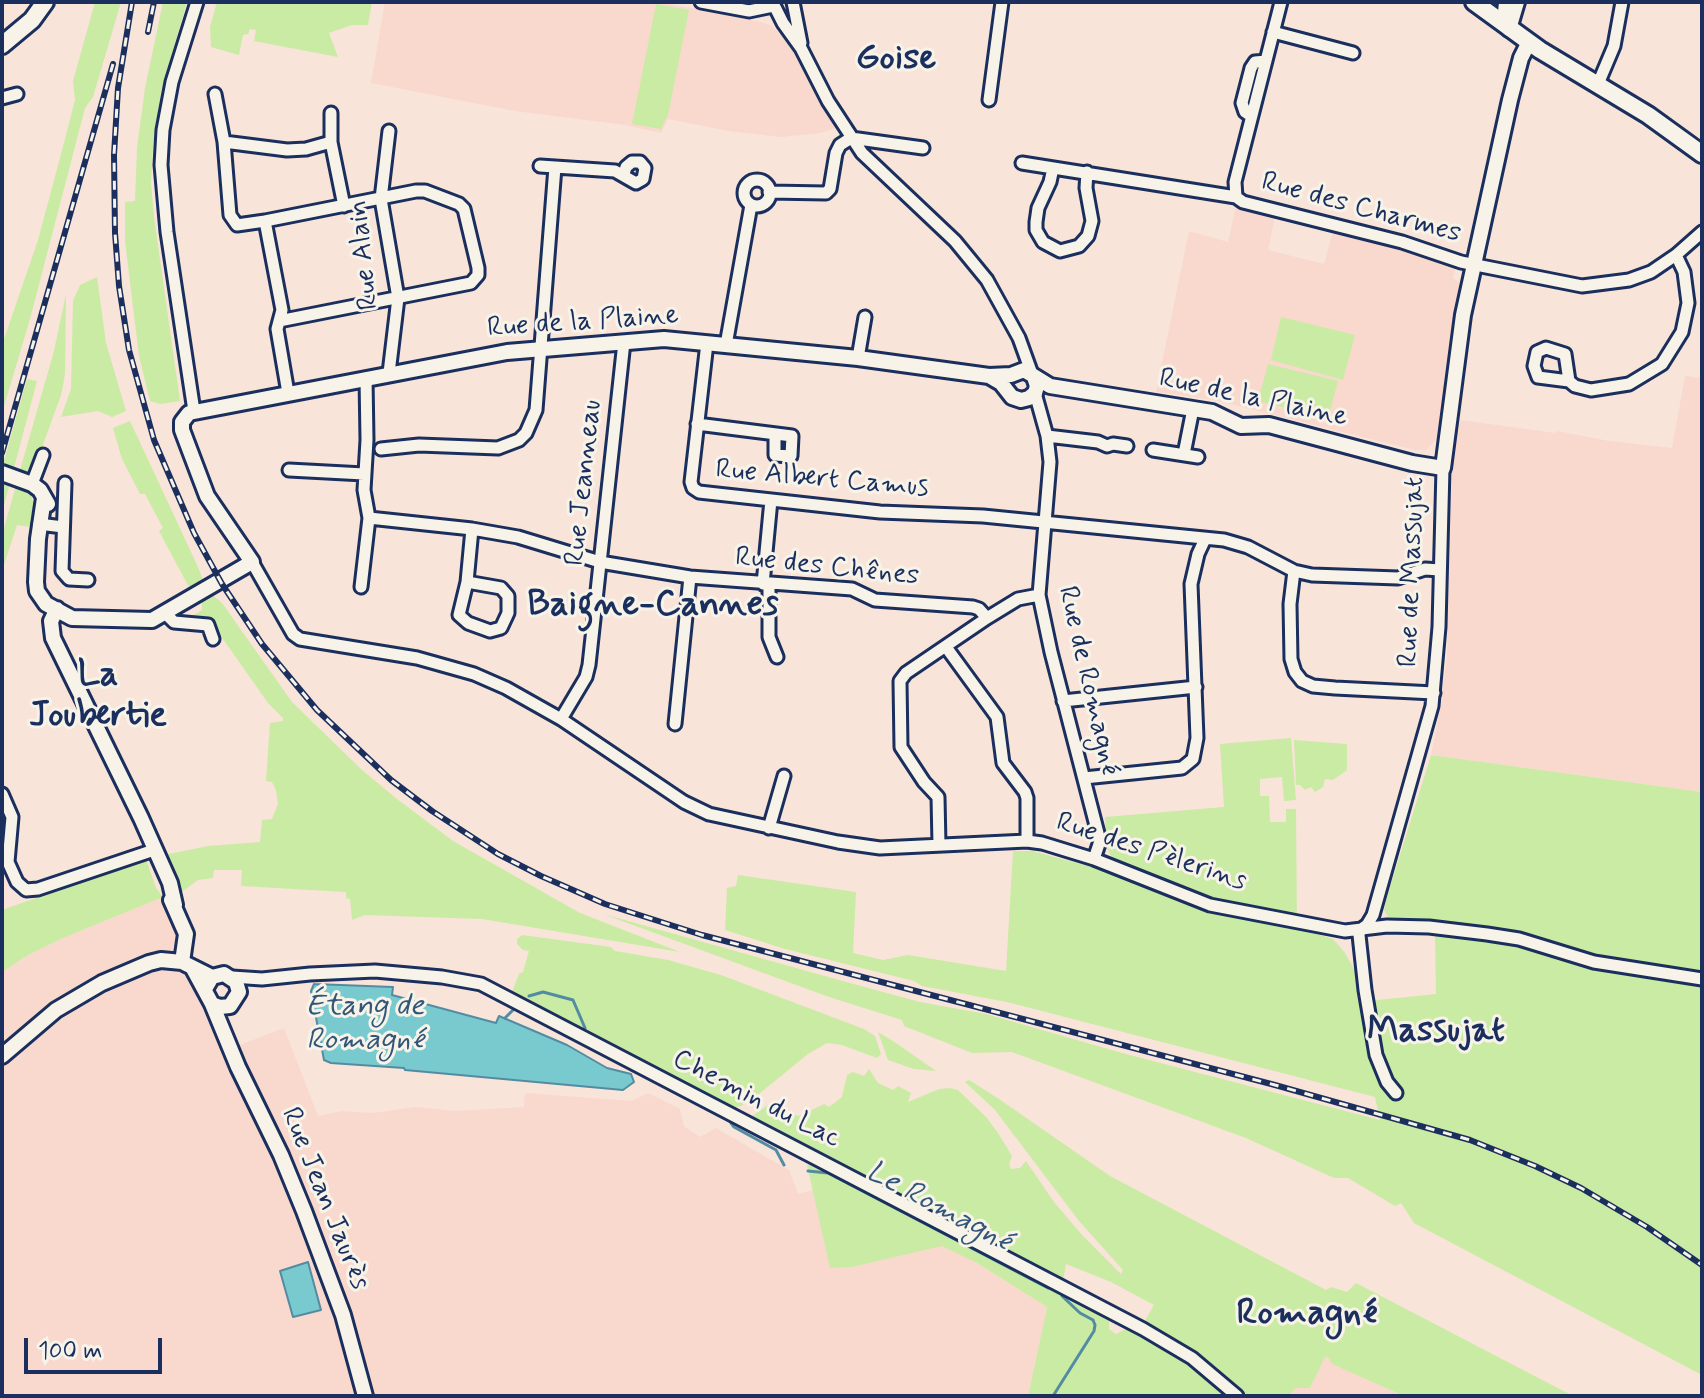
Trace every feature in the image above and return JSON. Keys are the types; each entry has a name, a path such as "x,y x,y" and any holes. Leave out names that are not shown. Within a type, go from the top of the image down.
{"main road":[{"path":"2,45 32,20 45,2"},
{"path":"1474,2 1529,42 1702,154"}],"street":[{"path":"2,473 40,490 44,498 43,524 36,587 46,604 76,618 147,621 252,562 207,496 182,430 190,414 161,165 163,130 172,82 197,2"},
{"path":"701,2 749,11 773,5 783,8 793,2"},
{"path":"736,9 755,2"},
{"name":"Rue de Romagné","path":"793,2 801,48"},
{"path":"989,100 1002,2"},
{"path":"1236,197 1235,182 1281,2"},
{"path":"1506,2 1507,27"},
{"path":"1507,27 1517,2"},
{"path":"1598,84 1614,46 1622,2"},
{"name":"Rue de Romagné","path":"773,5 862,153 955,241 987,280 1038,384 1047,436 1049,475 1039,595 1100,841 1094,859"},
{"path":"1273,32 1353,53"},
{"name":"Rue de Massujat","path":"1360,930 1373,915 1419,757 1434,693 1443,468 1457,346 1510,100 1521,58 1529,42"},
{"path":"2,98 17,94"},
{"path":"215,94 233,221 243,226 425,191 459,204 467,214 478,268 478,275 471,283 279,321"},
{"path":"331,113 331,142 344,206"},
{"name":"Rue Alain","path":"389,131 381,199 398,298 389,373"},
{"path":"769,192 826,193 830,189 836,153 840,145 851,138 923,148"},
{"path":"224,142 287,150 306,149 331,142"},
{"name":"Rue des Charmes","path":"1022,163 1236,197 1243,202 1402,242 1474,265 1565,284 1599,285 1640,277 1676,255 1702,232"},
{"path":"540,166 624,174"},
{"path":"381,449 419,445 498,448 519,440 533,422 542,348 555,167"},
{"path":"1053,168 1038,208 1036,230 1043,242 1060,251 1079,246 1088,236 1092,221 1086,188 1087,172"},
{"path":"726,345 751,205 744,194 750,183 762,182 769,192"},
{"path":"751,205 765,203 769,192"},
{"path":"265,221 282,310 277,329 288,393"},
{"path":"1569,381 1583,388 1606,389 1640,379 1662,364 1682,332 1688,303 1684,272 1676,255"},
{"path":"858,358 865,317"},
{"name":"Rue de Romagné","path":"1011,379 1019,352 1013,330"},
{"name":"Rue de la Plaine","path":"190,414 389,373 542,348 664,339 858,358 1011,379"},
{"name":"Rue Jeanneau","path":"561,719 586,677 589,665 624,342"},
{"name":"Rue Albert Camus","path":"707,343 691,482 699,492 890,513 1046,521 1237,543 1294,571 1312,575 1398,578 1425,569 1440,570"},
{"path":"1021,400 1029,398 1038,384 1024,370 1011,379 1012,397 1033,407 1042,416"},
{"path":"361,587 369,518 364,490 366,378"},
{"name":"Rue de la Plaine","path":"1038,384 1212,412 1241,426 1269,425 1412,463 1443,468"},
{"path":"1184,454 1193,409"},
{"path":"697,424 775,434"},
{"path":"1047,436 1098,442 1107,446 1127,446"},
{"path":"1153,450 1198,457"},
{"path":"32,484 43,455"},
{"path":"289,470 364,474"},
{"path":"65,483 63,574 69,579 88,580"},
{"path":"771,500 766,584 769,637 777,657"},
{"name":"Rue des Chênes","path":"369,518 518,537 600,562 690,577 852,589 875,600 973,607 987,618"},
{"path":"43,524 63,527"},
{"path":"467,582 501,588 508,596 508,613 501,628 490,631 468,623 459,615 467,582 472,529"},
{"path":"1084,778 1182,768 1189,764 1196,752 1191,584 1205,539"},
{"name":"Rue des Pèlerins","path":"252,562 293,634 300,639 417,658 474,674 561,719 696,809 769,828 871,847 1027,841 1094,859 1210,905 1333,930 1429,927 1487,934 1519,939 1594,962 1702,979"},
{"path":"1294,571 1290,604 1291,659 1302,681 1313,686 1434,693"},
{"path":"675,724 690,577"},
{"path":"939,845 938,797 901,747 900,681 906,673 987,618 1018,599 1039,595"},
{"path":"57,609 51,621 53,638 156,854 161,882 175,905 187,942 187,964"},
{"path":"165,613 174,622 208,625 213,639"},
{"path":"946,647 997,717 1003,763 1027,798 1027,841"},
{"path":"1063,701 1196,687"},
{"path":"769,828 784,776"},
{"path":"2,794 12,817 8,862 17,882 26,890 156,854"},
{"path":"1360,930 1360,952 1376,1055 1387,1082 1396,1093"},
{"path":"2,1056 56,1010 102,983 155,961 187,964 209,983"},
{"name":"Chemin du Lac","path":"232,977 262,979 375,971 481,984 1157,1337 1192,1358 1237,1396"},
{"path":"224,974 232,977 239,992 234,1002 219,1006 207,997 209,983 224,974"},
{"name":"Chemin du Lac","path":"239,992 262,979"},
{"name":"Rue Jean Jaurès","path":"219,1006 222,1027 306,1216 343,1315 365,1396"}],"shaded area":[{"path":"385,2 660,2 761,22 772,26 787,41 836,128 781,137 728,131 668,119 661,133 625,125 515,111 371,83"},
{"path":"1236,206 1275,216 1268,250 1324,264 1333,231 1455,266 1453,278 1460,288 1438,438 1426,450 1415,450 1214,400 1156,392 1189,231 1228,242"},
{"path":"1685,376 1702,378 1702,792 1431,755 1447,654 1452,472 1460,420 1672,448"},
{"path":"163,897 222,1052 284,1028 318,1116 341,1111 373,1113 414,1107 456,1111 524,1107 525,1093 632,1101 648,1093 680,1109 684,1126 700,1137 716,1128 789,1170 798,1194 830,1185 977,1263 1047,1307 1028,1396 2,1396 2,972 63,938"},
{"path":"1324,1357 1404,1396 1288,1396 1296,1388 1310,1388"}],"green space":[{"path":"95,2 121,2 93,97 85,108 2,413 2,345 38,240 75,100 73,81"},
{"path":"163,2 187,2 161,91 153,147 151,183 154,217 180,401 160,404 150,401 139,356 125,241 125,202 135,201 137,148 145,88"},
{"path":"217,2 372,2 368,25 352,25 329,33 338,57 254,41 256,30 250,29 248,34 243,35 239,55 211,47 210,27"},
{"path":"656,4 689,10 668,115 661,129 632,124"},
{"path":"97,277 106,343 126,411 112,417 98,411 61,417 71,389 73,301 80,285"},
{"path":"66,294 65,374 61,395 32,475 19,474 54,351"},
{"path":"1281,317 1355,335 1343,380 1271,360"},
{"path":"1268,364 1338,381 1328,418 1258,401"},
{"path":"27,379 37,381 2,513 2,468"},
{"path":"130,421 205,586 191,591 159,531 163,528 145,494 140,494 122,459 113,428"},
{"path":"17,482 29,490 36,510 32,527 17,525 2,571 2,535"},
{"path":"210,593 222,603 292,702 362,770 397,799 453,841 580,913 680,952 482,919 365,915 352,920 350,899 346,898 346,892 241,886 242,870 214,870 213,878 198,880 180,893 164,855 208,846 260,842 262,820 272,819 278,804 272,782 266,781 270,723 283,721 283,718 268,703 211,622 193,618 202,610 202,599"},
{"path":"1291,738 1296,800 1284,801 1282,777 1260,779 1260,796 1269,796 1270,822 1286,822 1286,809 1296,809 1297,927 1333,939 1345,953 1354,969 1359,1002 1436,994 1435,933 1517,945 1583,968 1702,985 1702,1375 1414,1223 1401,1203 1395,1206 1348,1178 1334,1178 1246,1138 1012,1052 972,1053 904,1026 902,1020 829,997 603,914 920,1002 986,1014 1380,1120 1375,1097 1007,1002 922,986 914,981 785,949 725,930 727,888 736,886 738,875 856,892 853,953 883,960 908,955 1006,971 1013,851 1032,851 1110,872 1114,861 1107,848 1105,817 1224,807 1220,744"},
{"path":"1294,740 1347,744 1347,770 1333,780 1325,779 1323,787 1315,792 1311,787 1305,790 1296,785"},
{"path":"1431,755 1702,792 1702,970 1597,957 1452,925 1396,921 1388,917 1384,910 1386,900"},
{"path":"146,859 156,888 163,897 63,938 2,972 2,910"},
{"path":"522,935 611,947 615,951 668,960 721,975 864,1029 875,1036 881,1054 877,1058 827,1043 808,1054 754,1098 730,1108 512,992 519,974 523,972 529,951 517,944 517,939"},
{"path":"878,1032 936,1071 914,1069 888,1060"},
{"path":"869,1069 878,1083 893,1090 898,1086 911,1093 908,1102 939,1089 958,1090 998,1133 1012,1156 1011,1169 1020,1168 1026,1161 1054,1202 1121,1274 1123,1270 1079,1221 995,1110 965,1082 969,1080 999,1099 1110,1176 1326,1290 1331,1287 1347,1292 1356,1283 1573,1396 1404,1396 1332,1364 1325,1357 1310,1388 1296,1388 1288,1396 1028,1396 1047,1307 977,1263 942,1246 852,1267 830,1268 807,1165 819,1163 1009,1264 1017,1255 749,1118 768,1105 799,1116 824,1104 829,1107 842,1097 847,1075 853,1072 864,1076","holes":["1066,1264 1111,1282 1154,1305 1138,1333 1128,1328 1116,1334 1109,1329 1109,1318 1061,1292"]}],"water":[{"name":"Étang de Romagné","path":"314,984 393,987 392,995 496,1023 499,1016 567,1045 607,1068 631,1074 634,1082 623,1090 331,1063 324,1060 311,991"},
{"path":"308,1262 321,1310 293,1317 280,1271"}],"waterway":[{"name":"Le Romagné","path":"529,996 543,992 573,1000 585,1028"},
{"name":"Le Romagné","path":"505,1018 514,1009"},
{"name":"Le Romagné","path":"731,1123 776,1150 784,1165"},
{"name":"Le Romagné","path":"808,1171 828,1173 1048,1288"},
{"name":"Le Romagné","path":"1053,1396 1095,1325 1093,1320 1080,1313 1062,1296"}],"railway":[{"path":"132,2 118,88 114,155 115,233 129,350 154,440 194,533 222,584 262,644 317,710 391,780 498,854 605,904 702,935 1275,1085 1470,1140 1581,1188 1647,1227 1702,1265"},
{"path":"148,32 154,2"},
{"path":"2,453 113,64"}],"district":[{"name":"Goise","path":"896,60"},
{"name":"Baigne-Cannes","path":"653,606"},
{"name":"La Joubertie","path":"98,696"},
{"name":"Massujat","path":"1436,1032"},
{"name":"Romagné","path":"1307,1315"}]}
